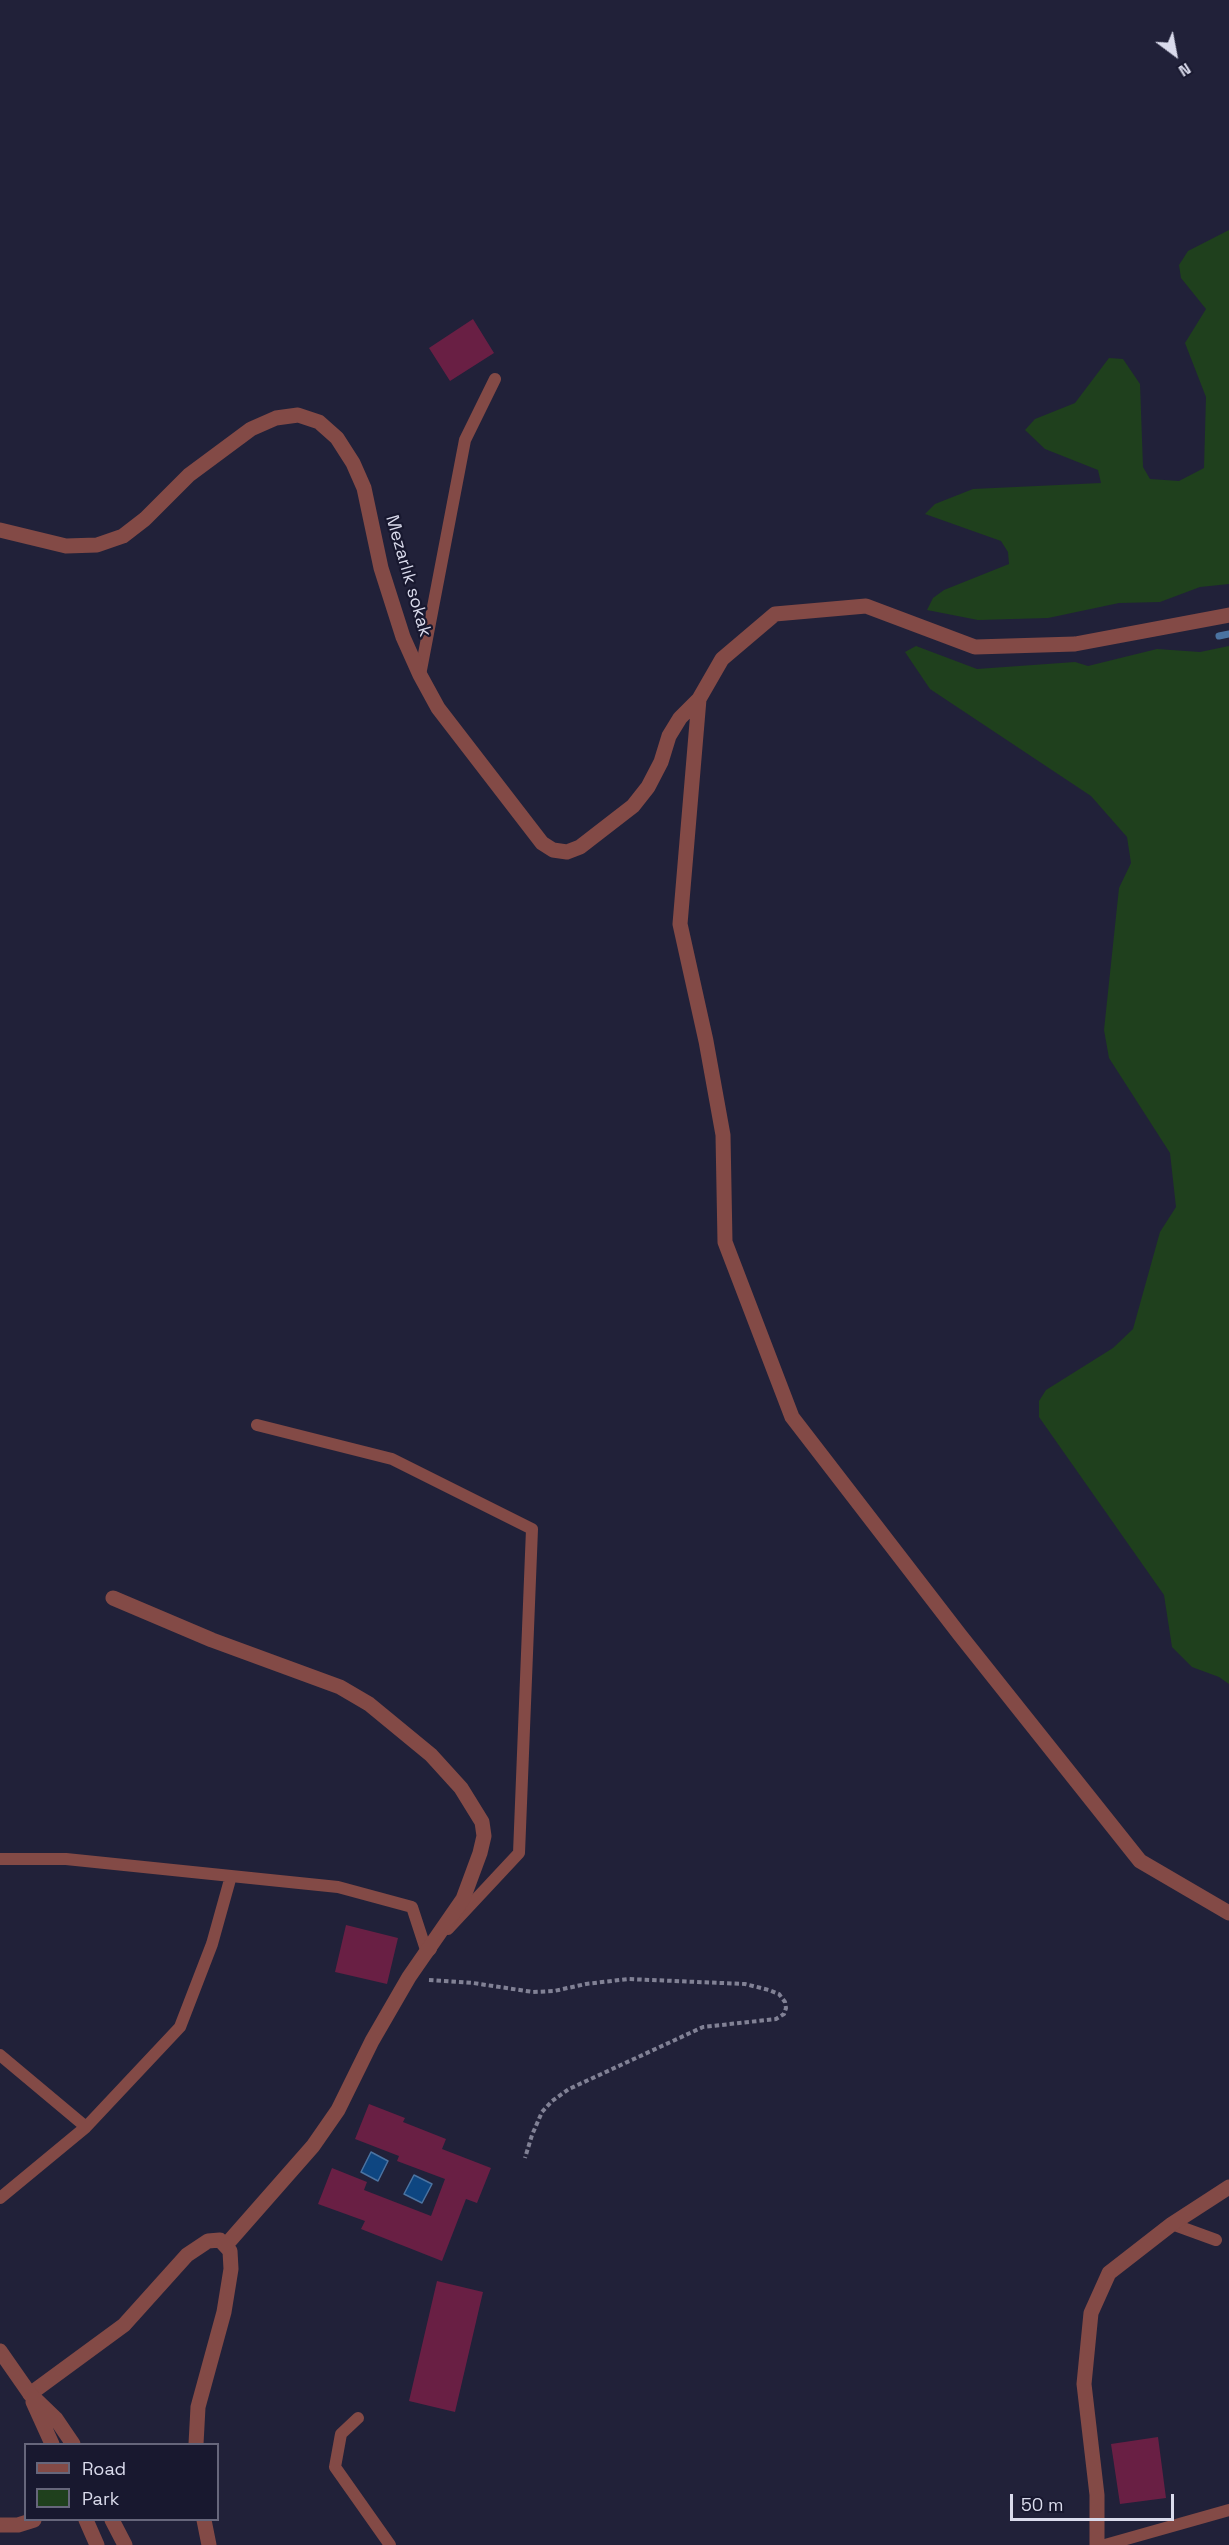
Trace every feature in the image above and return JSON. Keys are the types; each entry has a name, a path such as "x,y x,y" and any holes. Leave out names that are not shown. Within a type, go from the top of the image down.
{"street":[{"name":"Mezarlık sokak","path":"0,530 66,546 97,545 123,536 145,519 189,475 251,429 276,418 298,415 319,422 337,438 353,463 364,489 381,568 403,637 420,675 438,708 542,843 553,850 567,852 580,847 633,806 648,787 661,762 669,736 680,718 699,699"},
{"path":"1229,615 1075,644 975,647 866,606 775,614 722,659 699,699 680,924 706,1041 723,1134 725,1242 792,1417 960,1635 1140,1861 1229,1913"},
{"path":"113,1598 212,1640 340,1687 369,1704 431,1755 461,1788 482,1822 484,1836 463,1899 409,1977 372,2041 338,2110 299,2162 226,2245"},
{"path":"1097,2545 1097,2495 1084,2384 1091,2313 1109,2273 1172,2224 1229,2187"},
{"path":"30,2394 124,2325 164,2280 199,2246 215,2240 226,2245 232,2259 224,2312 198,2407 196,2443"},
{"path":"0,2351 30,2394 56,2419 73,2443"},
{"path":"30,2394 51,2443"},
{"path":"0,2525 18,2525 31,2521"},
{"path":"86,2521 97,2545"},
{"path":"113,2521 125,2545"},
{"path":"204,2521 209,2545"}],"lane":[{"path":"420,675 465,440 495,379"},
{"path":"0,1859 66,1859 338,1887 412,1907 427,1953 519,1853 532,1529 392,1459 257,1425"},
{"path":"0,2198 86,2127 180,2027 212,1944 231,1876"},
{"path":"0,2055 86,2127"},
{"path":"1172,2224 1216,2240"},
{"path":"358,2418 340,2433 335,2467 390,2545"},
{"path":"1105,2545 1229,2510"}],"path":[{"path":"409,1977 533,1992 554,1991 628,1979 745,1984 779,1994 785,2002 784,2014 777,2019 703,2027 569,2089 552,2101 542,2112 525,2158"}],"green space":[{"path":"1229,230 1229,584 1200,587 1160,602 1119,603 1048,618 978,620 927,610 933,598 944,590 1009,564 1008,552 1001,541 925,514 935,504 973,489 1101,483 1098,470 1045,449 1025,430 1035,419 1075,403 1109,358 1123,359 1140,384 1143,467 1150,479 1179,481 1204,468 1206,397 1185,343 1206,309 1181,278 1179,265 1188,251"},
{"path":"916,646 977,669 1075,662 1088,666 1157,649 1200,652 1229,646 1229,1684 1219,1677 1192,1667 1172,1647 1164,1595 1039,1417 1039,1401 1046,1390 1113,1348 1133,1329 1160,1232 1176,1207 1170,1153 1109,1058 1104,1030 1119,888 1131,863 1127,837 1091,796 930,689 905,652"}],"water":[{"path":"371,2152 388,2161 378,2181 361,2172"},
{"path":"414,2175 432,2184 422,2203 404,2194"}],"building":[{"path":"473,319 494,353 450,381 429,348"},
{"path":"346,1925 398,1938 387,1984 335,1972"},
{"path":"369,2104 405,2118 403,2122 446,2139 442,2149 491,2168 477,2203 466,2199 442,2261 361,2229 365,2221 318,2204 332,2168 367,2182 364,2190 431,2216 445,2179 397,2161 399,2156 355,2139"},
{"path":"437,2281 483,2292 455,2412 409,2401"},
{"path":"1158,2437 1166,2498 1120,2504 1111,2444"}],"waterway":[{"path":"1219,636 1229,634"}]}
